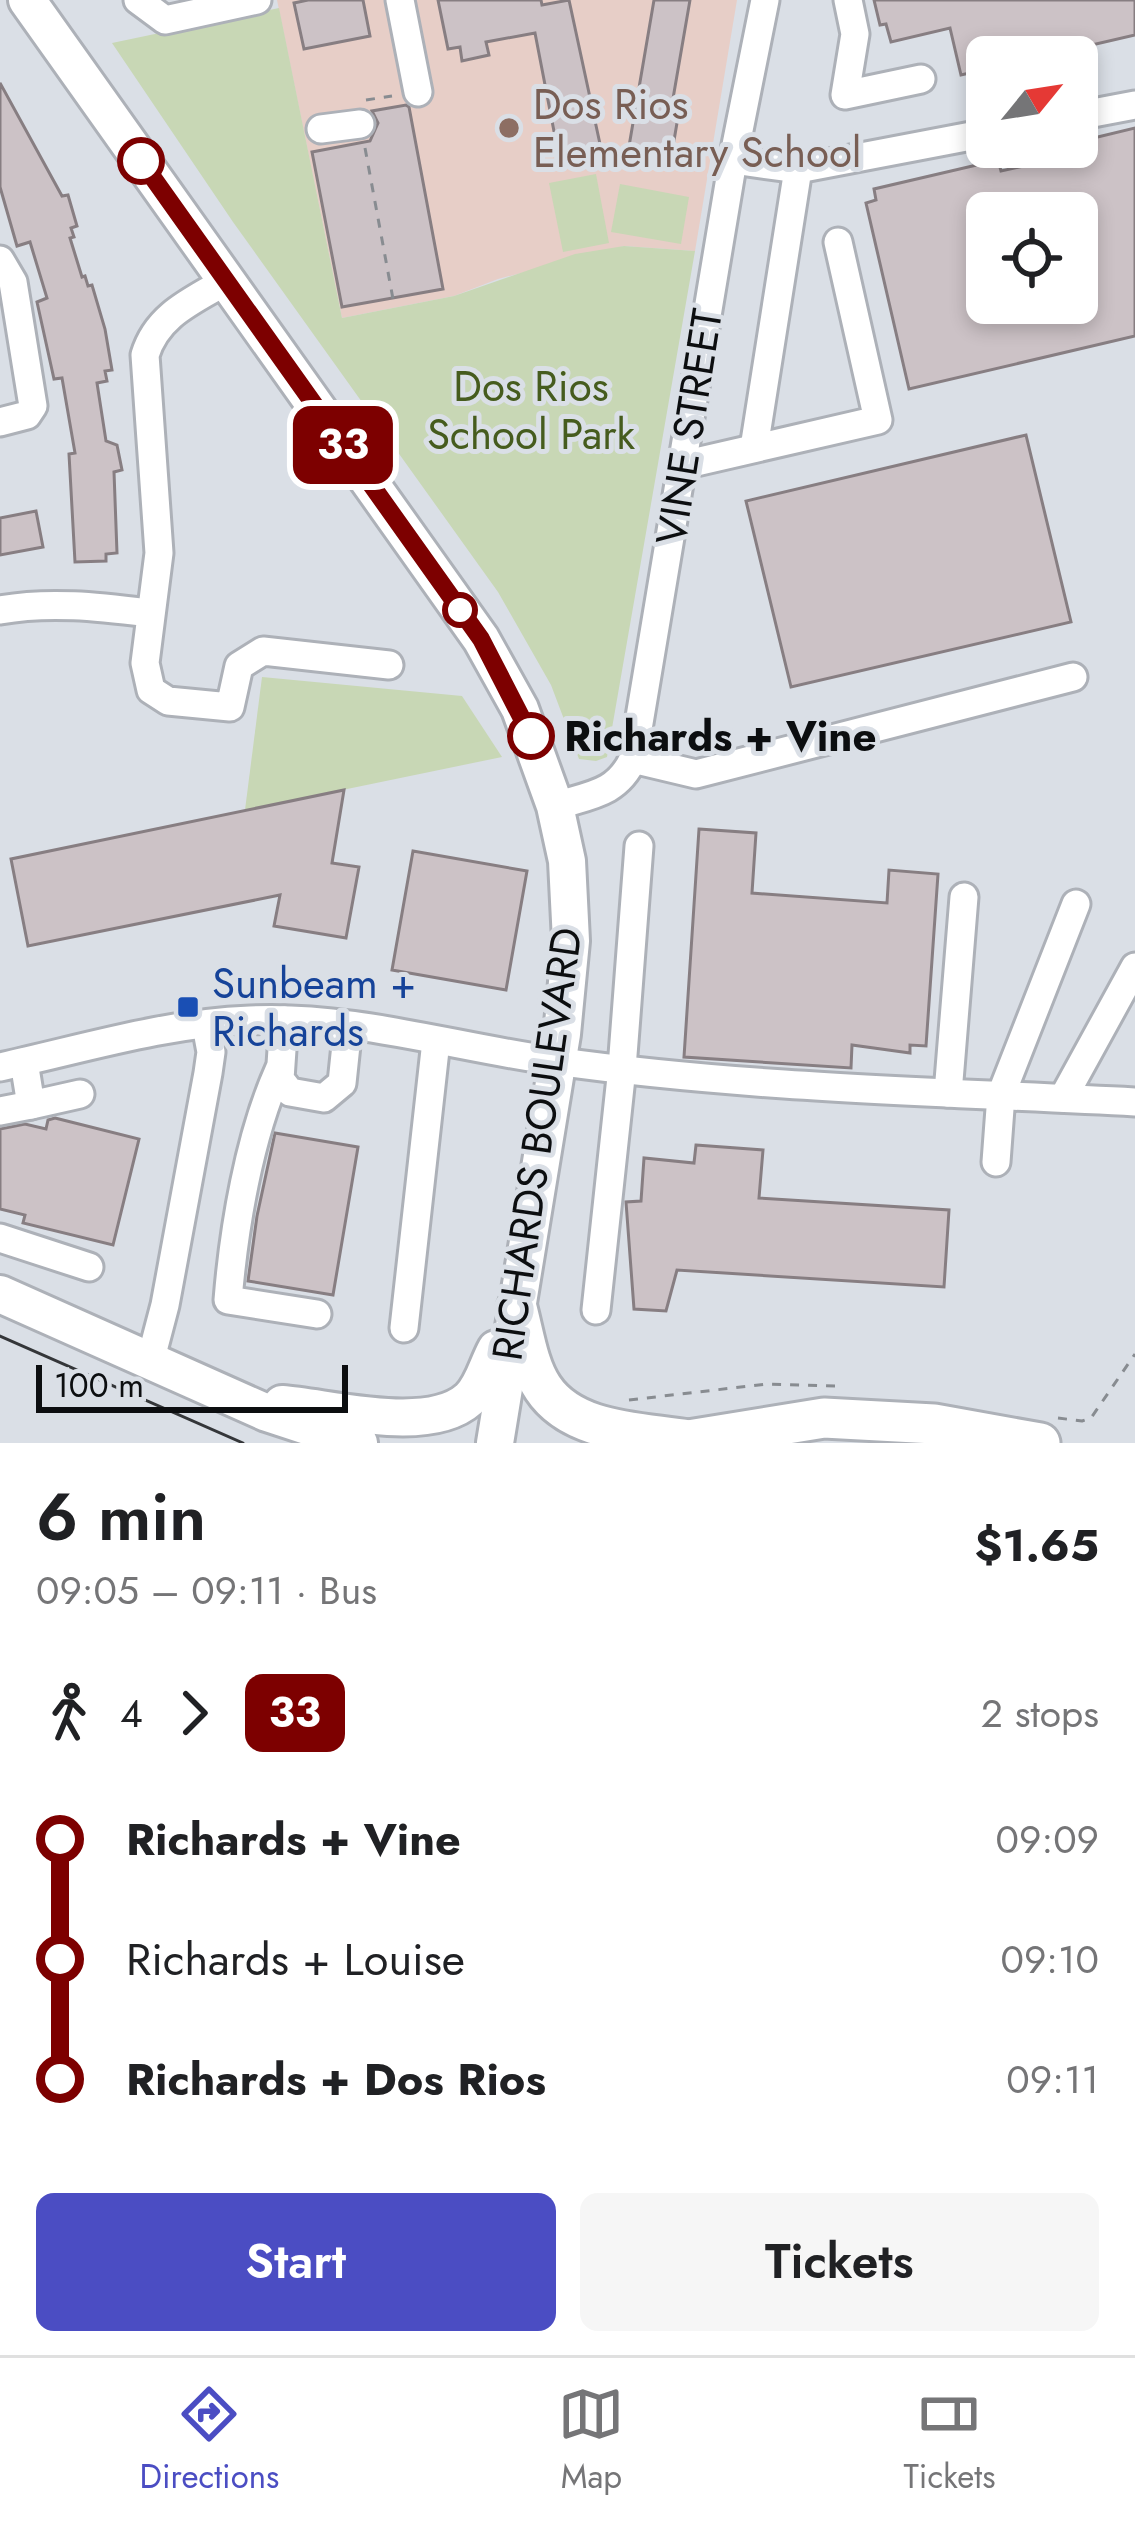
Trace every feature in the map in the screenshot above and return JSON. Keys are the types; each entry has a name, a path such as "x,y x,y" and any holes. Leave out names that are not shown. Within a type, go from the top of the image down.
{"highway":[{"path":"517,1308 543,1389 570,1414 594,1424 679,1442 824,1418 1041,1430"}],"main road":[{"name":"RICHARDS BOULEVARD","path":"30,0 492,656 520,709 555,806 567,861 571,941 557,1061 495,1443"},
{"path":"0,1294 234,1400 359,1443"},
{"path":"234,1400 435,1417 463,1404 478,1389 517,1308"}],"street":[{"path":"0,5 30,0"},
{"path":"138,0 165,20 257,0"},
{"path":"400,0 418,92"},
{"name":"VINE STREET","path":"634,759 764,0"},
{"path":"848,0 855,34 845,95 921,80"},
{"path":"1098,112 1135,105"},
{"path":"321,129 361,124"},
{"path":"734,160 798,169 966,138"},
{"path":"754,448 798,169"},
{"path":"682,465 878,420 838,242"},
{"path":"0,260 14,282 33,406 27,415 0,422"},
{"path":"226,281 162,320 146,355 159,553 146,663 151,690 168,701 230,706 239,665 263,652 389,665"},
{"path":"0,610 27,605 86,606 149,613"},
{"path":"555,806 624,779 634,759 697,774 1073,677"},
{"path":"596,1310 639,846"},
{"path":"948,1093 964,897"},
{"path":"996,1162 1000,1095 1076,904"},
{"path":"1063,1099 1135,967"},
{"path":"31,1105 12,1064 206,1025 284,1020 622,1068 1135,1102"},
{"path":"284,1020 279,1070 261,1109 228,1300 317,1314"},
{"path":"150,1362 208,1073 211,1052 206,1025"},
{"path":"279,1070 290,1092 331,1095 341,1083 348,1026"},
{"path":"404,1328 436,1041"},
{"path":"0,1111 80,1094"},
{"path":"0,1238 89,1267"}],"path":[{"path":"393,298 356,101 418,92"},
{"path":"1041,1430 1091,1418 1135,1354"},
{"path":"625,1400 767,1384 841,1387"}],"shaded area":[{"name":"Dos Rios Elementary School","path":"277,0 737,0 695,251 624,246 498,279 454,296 342,318"}],"green space":[{"name":"Dos Rios School Park","path":"279,8 342,318 454,296 575,254 624,246 695,251 607,757 579,759 551,685 498,592 233,222 112,43"},
{"path":"596,174 609,243 563,252 549,183"},
{"path":"620,184 689,197 681,244 611,232"},
{"path":"262,677 462,696 502,757 245,810"}],"building":[{"path":"363,0 370,36 304,49 294,3"},
{"path":"438,0 541,0 542,5 569,0 600,144 558,152 535,33 486,42 489,55 462,61 460,47 448,49"},
{"path":"654,0 690,0 670,116 678,117 670,164 627,158"},
{"path":"874,0 1135,0 1135,35 1098,44 1098,36 966,36 966,74 961,75 950,28 891,42 886,24 880,25"},
{"path":"0,83 62,196 68,195 77,226 71,228 74,237 70,238 82,277 92,285 105,329 112,370 105,371 107,381 97,383 106,441 117,445 122,470 114,472 117,553 106,554 106,561 75,562 69,454 75,453 62,378 54,379 37,302 47,298 30,242 17,246 0,187"},
{"path":"406,105 443,289 342,307 312,152 370,141 378,123 372,111"},
{"path":"1135,128 1135,336 909,389 866,203 876,200 874,189 966,167 1098,168 1098,137"},
{"path":"1026,435 1071,622 791,687 746,501"},
{"path":"36,511 43,547 0,555 0,518"},
{"path":"344,790 332,863 359,867 346,938 274,926 280,895 28,946 11,859"},
{"path":"699,829 756,833 752,893 887,903 889,870 938,874 926,1046 910,1045 910,1053 852,1045 851,1068 684,1057"},
{"path":"413,851 527,871 506,990 392,970"},
{"path":"48,1120 139,1139 113,1245 23,1223 25,1215 0,1209 0,1129 25,1124 46,1129"},
{"path":"275,1133 358,1147 333,1295 248,1281"},
{"path":"696,1145 763,1150 759,1198 949,1210 944,1287 677,1270 666,1311 634,1309 626,1202 641,1201 644,1158 694,1163"}],"tram line":[{"path":"0,1336 243,1443"}],"bus line":[{"name":"33","path":"141,161 481,639 531,736"}],"place":[{"name":"Dos Rios Elementary School","path":"509,128"},
{"name":"Richards + Vine","path":"531,736"},
{"name":"Sunbeam + Richards","path":"188,1007"}]}
